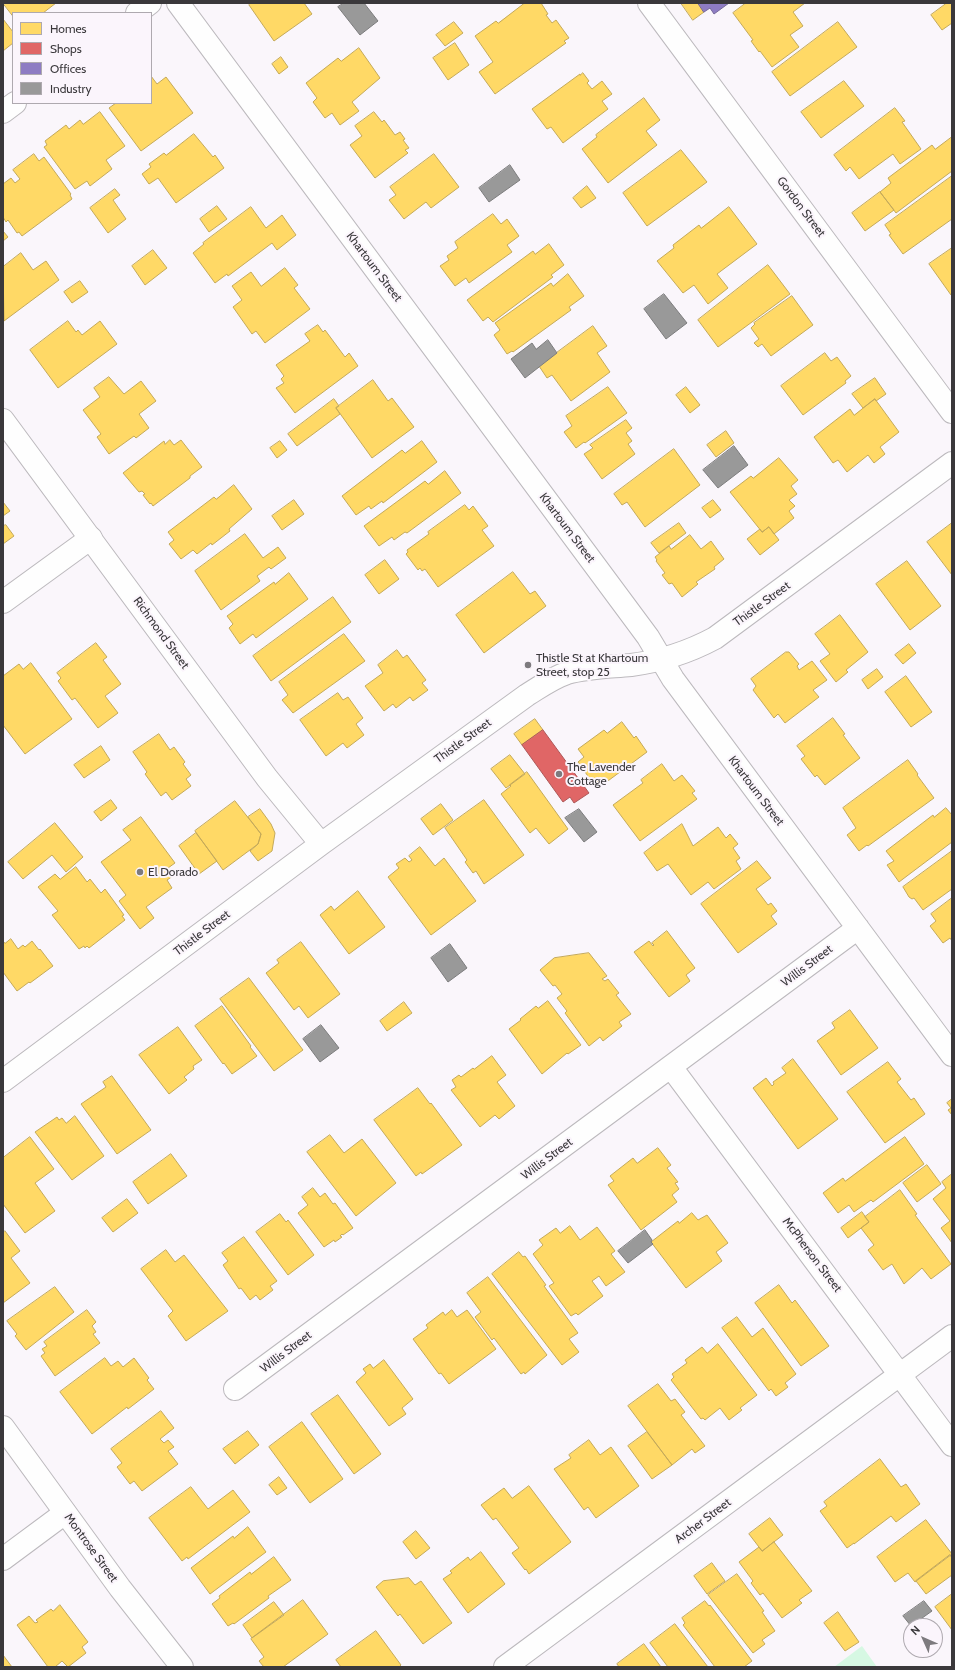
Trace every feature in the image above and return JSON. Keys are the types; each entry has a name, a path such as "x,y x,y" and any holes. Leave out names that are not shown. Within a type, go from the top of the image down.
{"street":[{"path":"138,12 150,3"},
{"name":"Khartoum Street","path":"178,3 648,637 677,685 952,1055"},
{"name":"Gordon Street","path":"649,3 952,412"},
{"path":"3,112 14,104"},
{"name":"Richmond Street","path":"3,420 267,778 322,844"},
{"name":"Thistle Street","path":"3,1081 506,709 554,678 584,669 662,660 679,655 715,638 952,463"},
{"path":"3,602 91,538"},
{"name":"Willis Street","path":"235,1389 858,928"},
{"name":"McPherson Street","path":"670,1067 901,1374 952,1445"},
{"name":"Archer Street","path":"506,1667 952,1336"},
{"name":"Montrose Street","path":"3,1427 120,1588 182,1667"},
{"path":"3,1559 66,1512"}],"green space":[{"path":"862,1646 877,1667 834,1667"}],"building: Homes":[{"path":"3,3 56,3 44,12 12,12 12,15"},
{"path":"251,3 304,3 312,14 274,41 249,5"},
{"path":"525,3 541,3 548,14 546,15 552,23 556,20 569,38 564,41 566,43 495,94 479,72 493,62 475,36 496,21 498,23"},
{"path":"681,3 698,3 704,12 693,20"},
{"path":"746,3 805,3 793,12 803,26 790,35 799,47 772,67 751,41 753,40 733,13"},
{"path":"947,3 952,3 952,23 942,30 931,15"},
{"path":"3,19 12,31 12,44 3,51"},
{"path":"454,22 463,33 445,46 436,35"},
{"path":"838,22 857,47 790,96 772,72"},
{"path":"455,43 469,65 448,80 433,58"},
{"path":"359,48 380,78 352,102 359,111 340,125 332,113 325,118 313,102 317,98 306,83 338,58 341,61"},
{"path":"281,57 288,67 279,74 272,64"},
{"path":"583,73 589,81 587,83 592,89 602,81 612,94 602,101 608,109 563,143 551,127 547,129 532,109"},
{"path":"152,77 157,84 166,77 193,113 141,151 109,108 115,104 152,104"},
{"path":"844,81 864,106 821,138 801,112"},
{"path":"644,98 660,120 646,131 657,145 608,183 582,149 597,137 596,135"},
{"path":"895,108 905,121 902,122 921,149 900,164 893,154 859,179 850,167 846,171 834,155"},
{"path":"100,112 125,146 106,160 112,169 90,186 87,181 75,189 44,147 47,145 45,141 66,125 69,129 80,120 83,124"},
{"path":"374,112 382,122 384,120 395,135 400,132 405,139 403,140 409,148 405,150 408,153 375,178 350,145 362,136 355,126"},
{"path":"194,134 213,157 215,155 224,168 176,203 158,178 149,184 142,174 151,167 149,164 164,153 166,155"},
{"path":"952,137 952,171 896,213 880,192 891,183 888,178 932,145 935,149"},
{"path":"681,150 707,182 647,226 623,193"},
{"path":"34,154 39,161 44,157 71,194 72,199 22,236 19,232 17,233 8,220 6,222 3,217 3,184 11,178 15,183 20,179 13,170"},
{"path":"434,154 459,187 431,208 426,202 404,219 389,200 396,195 390,187"},
{"path":"952,176 952,219 903,254 889,235 891,234 885,225"},
{"path":"587,186 596,198 581,208 573,198"},
{"path":"115,189 120,195 113,200 126,219 108,233 90,208"},
{"path":"880,192 894,210 865,231 852,213"},
{"path":"217,206 227,219 209,232 200,219"},
{"path":"251,207 266,228 282,215 296,235 277,250 272,243 228,276 227,274 215,283 193,253 204,244 203,243"},
{"path":"729,207 757,244 717,274 728,288 708,304 694,285 683,293 657,261 674,248 673,245 699,225 701,228"},
{"path":"493,214 501,224 507,219 519,236 507,245 512,252 469,283 466,278 455,286 440,266 449,260 447,256 458,248 455,242"},
{"path":"3,231 8,237 3,241"},
{"path":"549,244 564,265 551,275 553,277 493,322 488,317 483,321 467,300 533,251 535,254"},
{"path":"952,248 952,294 951,295 929,264"},
{"path":"153,250 167,268 145,285 132,266"},
{"path":"21,253 33,270 46,261 59,280 4,321 3,267"},
{"path":"768,265 790,294 718,347 698,320"},
{"path":"285,268 298,285 294,288 310,309 265,343 256,331 252,334 233,307 242,300 232,286 251,272 261,286"},
{"path":"568,274 584,296 569,307 571,310 513,352 512,351 507,354 494,335 500,330 495,323 551,283 553,286"},
{"path":"80,281 88,292 72,303 64,292"},
{"path":"792,296 813,325 771,356 762,344 758,347 754,343 759,339 751,328 755,324 754,323"},
{"path":"68,321 76,332 78,330 82,335 100,321 117,344 58,388 30,350"},
{"path":"318,325 323,332 325,330 345,357 349,353 358,366 295,413 276,388 284,383 281,379 284,376 276,365 310,341 305,334"},
{"path":"593,326 607,346 597,353 610,372 571,401 552,375 547,378 539,366"},
{"path":"825,353 831,361 837,357 851,376 845,381 846,383 803,415 781,386"},
{"path":"109,377 124,394 141,381 156,401 139,414 149,428 136,438 134,436 109,454 97,437 101,434 83,410 100,397 94,388"},
{"path":"875,378 886,394 876,401 875,399 863,408 852,394"},
{"path":"373,380 388,401 392,398 414,427 372,458 336,408"},
{"path":"608,387 627,413 576,448 564,432 572,426 566,416"},
{"path":"686,387 700,405 690,413 676,395"},
{"path":"334,399 339,406 336,408 340,414 297,446 288,434"},
{"path":"875,399 899,432 880,447 885,454 874,463 868,455 847,472 838,460 833,463 814,437 850,409 854,415"},
{"path":"626,420 632,428 626,433 632,441 628,444 635,454 602,479 584,454 593,448 590,445"},
{"path":"726,431 734,443 716,457 707,445"},
{"path":"170,440 174,445 181,440 202,467 153,506 143,495 145,494 142,491 139,492 123,473 164,441 165,444"},
{"path":"280,441 287,450 277,458 270,448"},
{"path":"422,441 437,462 383,503 382,501 371,509 369,506 356,515 342,496 402,450 405,453"},
{"path":"674,449 700,485 645,527 627,502 622,505 614,494"},
{"path":"779,458 798,480 791,486 797,494 789,500 795,506 789,511 794,518 774,534 769,527 762,532 730,492 751,476 753,478"},
{"path":"445,471 461,493 407,533 405,532 394,540 392,537 379,546 364,526 425,481 428,484"},
{"path":"234,485 252,509 229,529 230,531 212,545 211,543 197,554 193,550 181,559 169,544 174,540 168,532 214,497 216,499"},
{"path":"294,500 304,514 282,530 272,516"},
{"path":"713,500 721,510 710,518 702,508"},
{"path":"3,502 10,511 3,516"},
{"path":"465,505 469,510 473,506 488,526 482,530 494,546 438,587 425,569 422,571 420,568 418,570 406,554 408,552 407,550 429,534 428,532"},
{"path":"679,523 686,533 659,553 651,543"},
{"path":"952,523 952,575 927,542"},
{"path":"6,525 14,536 3,544 3,526"},
{"path":"769,527 779,540 760,555 747,539 760,529 762,532"},
{"path":"245,534 263,558 278,547 286,558 271,569 269,567 257,576 260,581 221,610 195,571"},
{"path":"690,535 701,549 711,541 724,559 714,567 715,569 696,582 698,584 682,597 672,583 669,584 662,575 665,573 656,561 657,560 655,557 669,546 671,549"},
{"path":"385,560 399,579 379,594 365,575"},
{"path":"907,561 941,606 910,630 876,584"},
{"path":"513,572 530,594 535,591 546,606 484,653 456,615"},
{"path":"289,573 308,599 256,638 253,634 240,644 229,628 233,624 227,616"},
{"path":"333,597 351,622 271,681 253,656"},
{"path":"840,615 868,652 846,670 848,672 836,682 820,661 830,654 815,634"},
{"path":"344,634 365,661 293,713 282,700 288,695 279,682"},
{"path":"96,643 107,657 103,660 121,684 105,696 118,713 98,728 75,698 72,700 58,681 61,678 57,673"},
{"path":"909,644 916,653 903,664 895,655"},
{"path":"397,650 403,658 407,655 426,680 422,683 428,690 413,701 410,697 396,708 393,704 384,711 365,686 383,673 378,665"},
{"path":"786,652 789,652 799,664 797,666 799,670 812,661 827,680 813,690 819,697 785,723 778,714 774,718 753,690 756,686 751,679"},
{"path":"31,663 72,719 25,754 3,725 3,676 19,664 23,669"},
{"path":"877,669 883,677 868,689 862,680"},
{"path":"906,676 932,712 911,727 885,692"},
{"path":"338,693 343,700 348,697 363,718 356,724 364,735 347,748 343,743 326,756 300,720"},
{"path":"833,718 845,734 843,735 860,758 825,785 817,775 815,777 801,759 805,756 797,746"},
{"path":"535,719 543,730 522,745 514,734"},
{"path":"622,722 634,738 636,736 647,752 597,789 578,762 584,757 578,749 604,730 607,733"},
{"path":"159,734 170,750 174,747 185,762 183,764 191,775 186,779 191,786 172,800 166,792 161,796 145,774 147,772 133,752"},
{"path":"101,746 110,760 84,778 74,765"},
{"path":"510,755 525,774 506,788 491,769"},
{"path":"908,760 934,798 859,851 847,835 856,828 843,808"},
{"path":"662,764 674,781 682,775 695,791 692,793 697,799 640,841 613,805 643,783 641,780"},
{"path":"527,772 568,829 549,844 536,828 530,833 501,794"},
{"path":"111,800 117,808 101,821 94,812"},
{"path":"484,800 524,855 484,884 476,871 473,873 465,862 467,860 445,828"},
{"path":"235,801 261,834 258,844 223,870 195,831"},
{"path":"441,804 453,820 433,835 421,819"},
{"path":"946,808 952,815 952,842 899,882 887,865 894,861 886,851 933,815 934,817"},
{"path":"260,809 271,824 275,833 272,851 258,861 250,851 258,844 261,834 248,817"},
{"name":"El Dorado","path":"141,817 175,863 168,868 173,876 167,880 172,888 146,907 154,918 140,929 119,901 126,895 101,862 131,840 123,830"},
{"path":"55,823 83,857 66,872 52,855 23,879 8,862"},
{"path":"682,824 693,846 718,827 726,838 730,834 738,844 733,848 740,858 736,861 741,869 714,889 708,882 691,895 668,864 657,871 644,853"},
{"path":"196,833 217,861 199,874 179,846"},
{"path":"420,847 435,866 444,858 476,901 431,935 388,877 399,868 396,864 405,858 409,862 412,860 409,856"},
{"path":"952,851 952,889 923,910 914,898 912,899 909,897 903,887"},
{"path":"757,861 771,878 756,889 768,905 771,903 777,911 771,916 777,924 738,953 701,904"},
{"path":"76,867 87,882 90,879 101,893 105,889 124,915 122,916 125,920 89,948 87,946 85,948 84,946 79,949 52,915 58,911 38,887 55,874 60,879"},
{"path":"358,891 385,927 349,954 320,915 331,906 334,910"},
{"path":"952,898 952,941 950,938 943,943 930,926 936,921 931,914"},
{"path":"667,931 695,968 686,975 690,981 669,997 634,952 649,941 653,946 654,945 652,943"},
{"path":"11,939 18,949 23,945 25,947 32,941 53,966 17,991 3,972 3,942 5,943"},
{"path":"301,942 340,994 308,1018 299,1006 294,1010 266,973 279,963 277,960"},
{"path":"589,953 607,976 602,979 605,981 608,979 619,993 616,995 631,1014 619,1022 622,1026 603,1041 600,1037 589,1046 565,1013 567,1011 557,998 562,994 555,985 553,986 540,970 554,958"},
{"path":"249,978 303,1050 274,1071 220,999"},
{"path":"548,1001 581,1045 568,1054 567,1053 542,1074 509,1029 536,1006 538,1008"},
{"path":"404,1002 412,1013 387,1031 380,1021"},
{"path":"222,1006 257,1056 232,1074 195,1026"},
{"path":"850,1010 878,1048 841,1075 817,1041 835,1028 832,1023"},
{"path":"178,1027 202,1060 193,1066 194,1069 184,1077 187,1080 169,1094 139,1055"},
{"path":"492,1056 506,1075 497,1082 515,1106 499,1119 495,1115 480,1127 451,1090 456,1087 452,1080 459,1075 461,1077"},
{"path":"793,1059 838,1119 798,1149 753,1088 766,1078 772,1086 774,1084 773,1082 786,1073 782,1068"},
{"path":"888,1062 901,1079 897,1082 911,1100 914,1098 925,1114 885,1143 847,1092"},
{"path":"112,1076 151,1130 117,1154 81,1104 106,1087 103,1082"},
{"path":"418,1088 462,1145 422,1174 421,1172 416,1176 374,1120"},
{"path":"952,1099 952,1115 948,1110 951,1108 947,1103"},
{"path":"75,1116 104,1156 72,1180 35,1132 57,1117 59,1120 62,1118 66,1123"},
{"path":"330,1135 344,1153 362,1139 396,1183 356,1216 307,1152"},
{"path":"30,1137 54,1169 35,1183 55,1211 25,1233 3,1204 3,1158"},
{"path":"905,1137 924,1164 873,1202 871,1200 854,1212 849,1205 838,1213 823,1193 843,1178 845,1181"},
{"path":"658,1148 671,1165 667,1168 678,1182 675,1183 679,1189 672,1195 677,1202 641,1230 608,1185 614,1181 610,1176 633,1158 637,1163"},
{"path":"171,1154 187,1176 148,1204 133,1182"},
{"path":"927,1165 941,1184 917,1202 903,1183"},
{"path":"952,1174 952,1243 941,1228 950,1221 933,1199 946,1188 942,1182"},
{"path":"313,1188 320,1197 325,1193 333,1204 335,1203 353,1228 343,1235 342,1234 340,1236 342,1237 335,1242 334,1240 324,1247 298,1213 308,1205 302,1197"},
{"path":"900,1190 917,1214 915,1215 951,1264 931,1279 922,1268 904,1284 892,1264 883,1270 868,1250 874,1245 861,1228 869,1222 865,1217"},
{"path":"127,1199 138,1213 113,1232 102,1218"},
{"path":"862,1212 869,1222 848,1238 841,1228"},
{"path":"692,1213 698,1220 707,1215 728,1243 716,1252 722,1261 686,1288 651,1242 678,1221 679,1223"},
{"path":"280,1214 286,1222 288,1220 314,1255 288,1275 256,1232"},
{"path":"570,1226 580,1240 597,1227 615,1251 611,1254 625,1272 606,1286 599,1276 592,1281 603,1296 578,1315 576,1313 571,1316 549,1286 554,1283 533,1254 543,1245 539,1240 556,1228 560,1233"},
{"path":"5,1231 20,1251 11,1258 30,1283 3,1303 3,1233"},
{"path":"244,1237 277,1281 270,1286 273,1290 260,1300 256,1295 250,1300 241,1288 239,1289 223,1265 228,1261 222,1253"},
{"path":"166,1250 175,1262 184,1255 228,1311 186,1341 168,1316 173,1311 141,1269"},
{"path":"519,1252 523,1257 525,1256 546,1285 544,1286 578,1333 569,1339 579,1352 562,1365 492,1274"},
{"path":"488,1277 547,1355 525,1374 524,1372 521,1374 494,1338 492,1340 475,1317 481,1312 467,1293"},
{"path":"779,1285 792,1303 795,1300 829,1346 801,1366 755,1303"},
{"path":"55,1287 74,1312 26,1350 15,1336 17,1334 7,1321"},
{"path":"87,1310 96,1322 92,1326 96,1332 93,1334 100,1343 55,1376 41,1356 45,1353 42,1349 47,1346 44,1342"},
{"path":"452,1310 457,1317 467,1310 496,1349 449,1384 441,1373 439,1374 413,1339 428,1328 426,1325 443,1312 445,1315"},
{"path":"737,1317 752,1337 763,1328 796,1374 785,1383 788,1387 776,1396 771,1389 769,1391 722,1328"},
{"path":"718,1344 757,1395 740,1408 742,1410 729,1420 720,1408 705,1420 703,1418 701,1419 671,1380 674,1377 672,1374 687,1363 685,1360 702,1347 707,1353"},
{"path":"105,1358 111,1366 118,1361 123,1367 134,1358 149,1378 147,1380 154,1389 128,1409 127,1407 92,1434 60,1392"},
{"path":"384,1360 413,1399 402,1408 406,1414 389,1426 356,1382 366,1373 363,1369 370,1364 373,1368"},
{"path":"658,1384 671,1401 675,1399 685,1412 681,1415 705,1446 695,1453 692,1449 672,1465 628,1406"},
{"path":"338,1395 381,1454 354,1474 311,1414"},
{"path":"161,1411 174,1428 160,1439 164,1443 168,1440 174,1447 168,1451 178,1464 142,1491 134,1481 130,1484 117,1467 122,1463 111,1449"},
{"path":"302,1422 343,1479 310,1503 269,1447"},
{"path":"248,1431 259,1445 235,1464 223,1449"},
{"path":"647,1432 672,1465 652,1479 628,1446"},
{"path":"589,1440 600,1455 611,1447 639,1486 596,1518 588,1507 584,1510 554,1469 571,1458 569,1455"},
{"path":"880,1459 901,1487 906,1484 920,1504 896,1522 891,1516 847,1548 820,1511 827,1506 824,1502"},
{"path":"279,1477 287,1488 277,1495 269,1485"},
{"path":"529,1486 571,1542 529,1574 512,1553 519,1548 496,1518 493,1520 481,1505 504,1488 512,1498"},
{"path":"191,1487 208,1509 233,1490 250,1512 188,1559 187,1557 182,1561 149,1518"},
{"path":"770,1518 783,1535 762,1551 749,1534"},
{"path":"926,1520 952,1554 915,1582 908,1573 895,1582 877,1557"},
{"path":"248,1527 266,1552 210,1594 191,1568 233,1536 234,1538"},
{"path":"416,1531 430,1548 416,1559 403,1542"},
{"path":"774,1542 812,1591 799,1600 802,1603 782,1618 763,1593 760,1595 751,1583 753,1581 739,1562 759,1547 762,1551"},
{"path":"481,1552 505,1584 468,1613 443,1579 452,1573 450,1571 468,1557 470,1560"},
{"path":"950,1555 952,1558 952,1575 926,1594 916,1581"},
{"path":"274,1557 291,1580 268,1596 269,1598 234,1624 233,1623 228,1626 212,1604 220,1598 219,1596 250,1572 251,1574"},
{"path":"712,1563 725,1581 707,1594 694,1576"},
{"path":"737,1574 764,1611 762,1612 775,1631 762,1640 765,1644 753,1653 708,1595"},
{"path":"409,1578 415,1585 421,1581 452,1623 423,1644 400,1614 398,1616 376,1587 383,1581"},
{"path":"952,1594 952,1630 935,1607"},
{"path":"303,1600 328,1634 283,1667 264,1667 259,1661 264,1657 251,1639"},
{"path":"705,1601 709,1606 710,1605 752,1661 744,1667 715,1667 683,1625 685,1623 682,1618"},
{"path":"274,1602 284,1615 252,1638 243,1625"},
{"path":"60,1605 88,1642 82,1647 86,1653 68,1667 62,1661 55,1667 48,1667 17,1625 29,1616 35,1623 38,1622 36,1620 51,1609 53,1611"},
{"path":"838,1612 859,1642 845,1651 824,1623"},
{"path":"675,1624 708,1667 668,1667 650,1643"},
{"path":"376,1631 401,1665 399,1667 341,1667 336,1660"},
{"path":"644,1644 661,1667 619,1667 617,1664"},
{"path":"3,1655 12,1667 3,1667"}],"building: Shops":[{"name":"The Lavender Cottage","path":"543,730 589,793 574,803 570,797 563,802 522,745"}],"building: Offices":[{"path":"698,3 729,3 714,14 710,8 704,12"}],"building: Industry":[{"path":"344,3 364,3 378,21 360,35 338,7"},
{"path":"510,165 520,180 489,202 479,188"},
{"path":"664,294 687,323 666,339 644,309"},
{"path":"548,340 557,353 525,378 511,359 532,343 536,349"},
{"path":"734,446 748,465 718,488 703,470"},
{"path":"579,809 597,832 584,842 565,818"},
{"path":"450,944 467,968 448,982 431,958"},
{"path":"321,1025 339,1048 320,1062 303,1039"},
{"path":"645,1230 653,1244 628,1263 618,1251"},
{"path":"924,1601 932,1611 922,1618 905,1618 903,1616"}],"place":[{"name":"Thistle St at Khartoum Street, stop 25","path":"528,665"},
{"name":"The Lavender Cottage","path":"559,774"},
{"name":"El Dorado","path":"140,872"}]}
